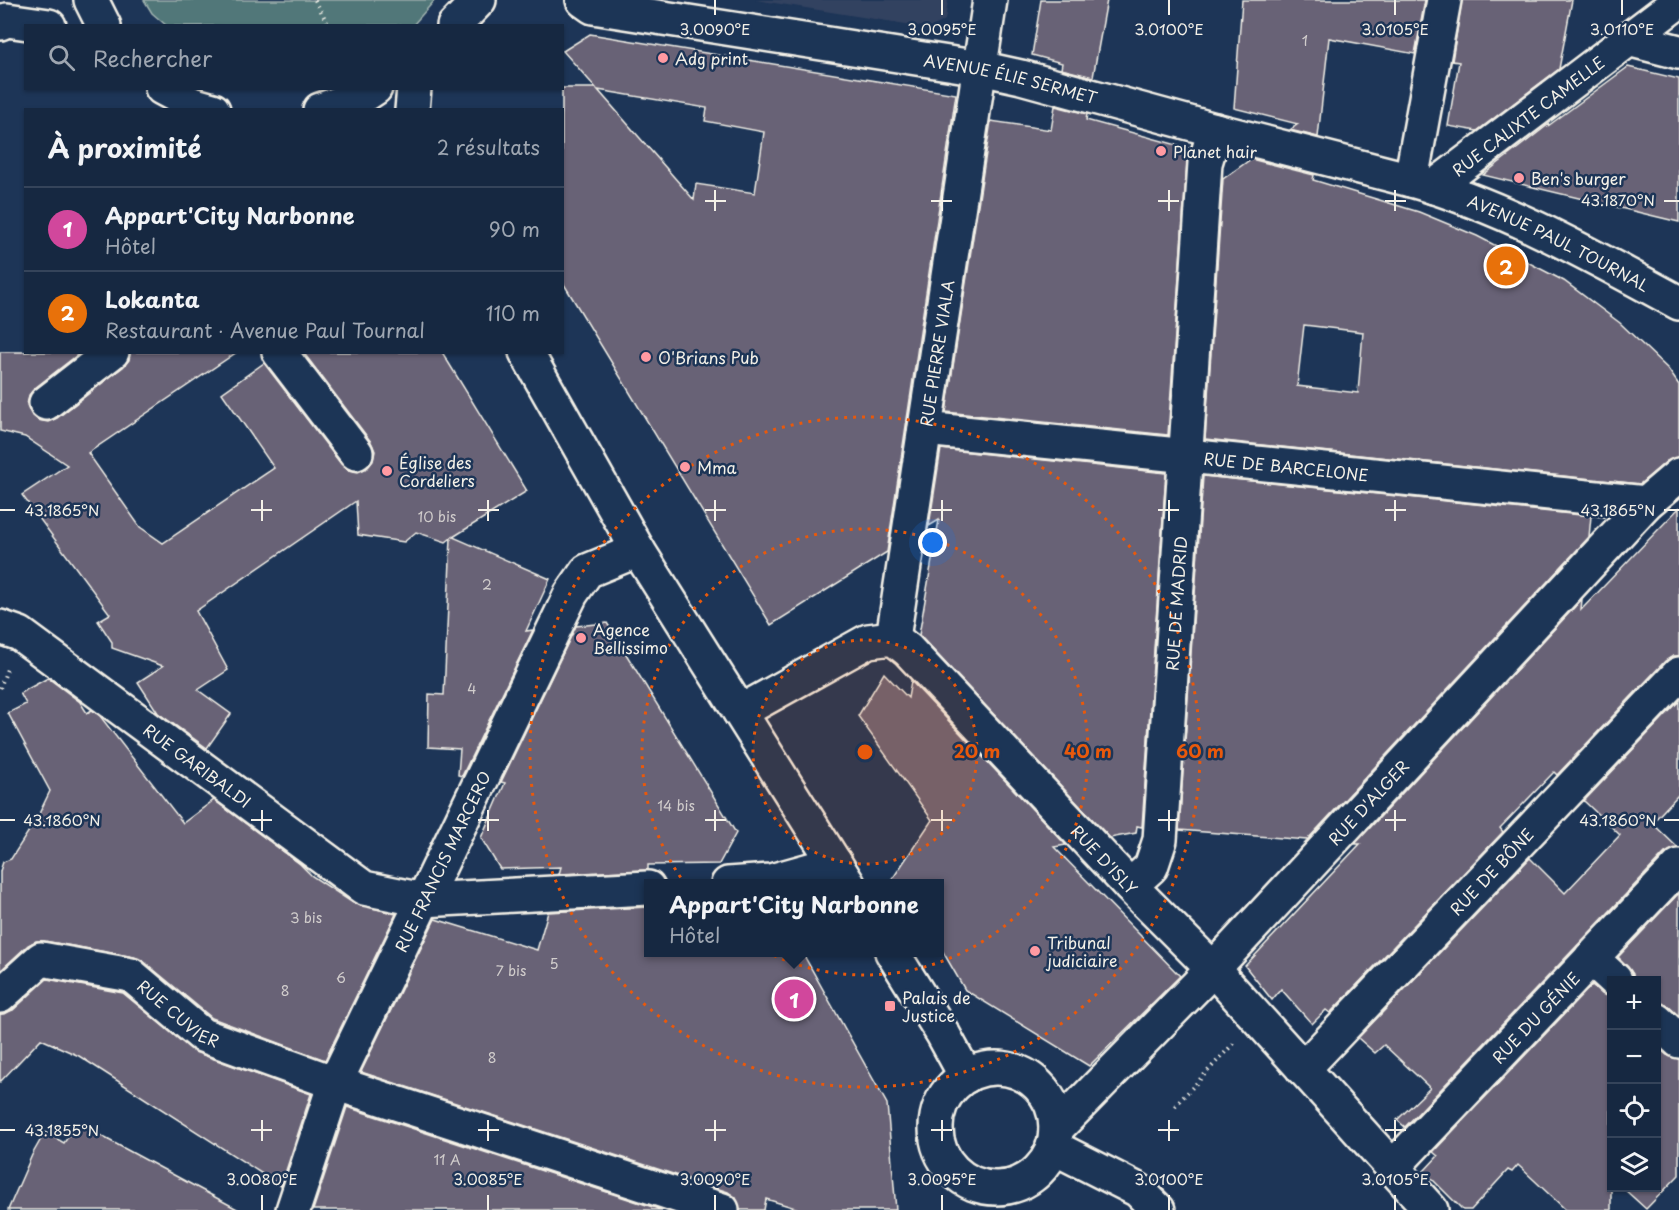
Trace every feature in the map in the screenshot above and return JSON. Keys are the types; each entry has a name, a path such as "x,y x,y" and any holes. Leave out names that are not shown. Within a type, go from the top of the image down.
{"street":[{"path":"91,0 103,24"},
{"path":"456,24 479,0"},
{"name":"AVENUE ÉLIE SERMET","path":"584,0 593,6 1021,76 1215,130 1423,184"},
{"name":"RUE PIERRE VIALA","path":"893,638 990,0"},
{"path":"1423,184 1444,0"},
{"name":"RUE CALIXTE CAMELLE","path":"1423,184 1679,1"},
{"path":"0,23 7,20 35,24"},
{"path":"1628,39 1679,52"},
{"path":"166,90 192,104 206,108"},
{"path":"326,108 372,90"},
{"path":"412,108 414,90"},
{"name":"RUE DE MADRID","path":"1130,886 1151,867 1160,840 1205,163 1215,130"},
{"name":"AVENUE PAUL TOURNAL","path":"1423,184 1535,227 1679,303"},
{"path":"46,403 109,354"},
{"path":"281,354 356,453"},
{"path":"527,354 638,549 841,873 788,879"},
{"name":"RUE DE BARCELONE","path":"925,429 1646,503"},
{"name":"RUE D'ALGER","path":"1055,1138 1646,503 1679,476"},
{"name":"RUE FRANCIS MARCERO","path":"293,1210 334,1083 571,594 587,571 638,549"},
{"name":"RUE GARIBALDI","path":"0,627 20,634 364,888 423,900 644,888"},
{"path":"740,712 868,641 893,638"},
{"name":"RUE D'ISLY","path":"893,638 908,650 1130,886 1213,969 1431,1210"},
{"name":"RUE DE BÔNE","path":"1303,1069 1679,674"},
{"name":"RUE DU GÉNIE","path":"1392,1168 1679,866"},
{"path":"895,957 966,1076"},
{"path":"1591,958 1610,976"},
{"name":"RUE CUVIER","path":"0,996 41,959 131,975 202,1035 334,1083"},
{"path":"1661,1025 1679,1041"},
{"path":"1001,1069 1018,1073 1034,1082 1046,1096 1053,1112 1055,1138 1047,1161 1037,1172 1012,1186 997,1189 976,1198 965,1180 952,1169 942,1154 936,1137 936,1119 942,1102 952,1088 966,1076 983,1070 1001,1069"},
{"path":"334,1083 722,1210"},
{"path":"1055,1138 1138,1190 1158,1210"}],"path":[{"path":"315,0 328,24"},
{"path":"1175,1106 1256,1017"}],"shaded area":[{"path":"756,0 948,0 945,20 931,28"}],"green space":[{"path":"144,0 435,0 414,24 165,24 152,13"}],"building":[{"path":"1041,0 1107,0 1093,77 1061,69 1062,63 1032,55"},
{"path":"1242,0 1425,0 1415,54 1329,38 1318,137 1290,130 1298,124 1234,108"},
{"path":"1462,0 1572,0 1559,69 1477,131 1448,126 1459,62 1452,61"},
{"path":"590,34 956,94 887,552 771,625 564,284 564,108 562,108 562,90 564,88 596,88 564,52","holes":["598,90 707,108 705,121 764,132 755,193 696,184 694,200"]},
{"path":"1628,67 1679,79 1679,222 1483,175 1549,124 1548,126"},
{"path":"1055,106 1087,114 1086,120 1188,148 1168,435 946,412 991,121 1051,130"},
{"path":"1251,159 1314,175 1313,180 1419,212 1477,236 1564,281 1620,323 1668,369 1679,385 1679,457 1667,461 1640,484 1205,439 1223,179","holes":["1304,325 1363,332 1358,393 1297,386"]},
{"path":"0,352 78,354 29,395 27,405 31,414 38,420 48,422 57,418 123,367 129,360 130,354 234,354 88,453 140,527 163,543 274,468 222,393 264,363 341,464 348,470 358,472 367,468 373,461 375,451 371,442 305,354 443,354 527,491 453,537 550,579 526,631 533,630 462,776 458,775 460,749 428,747 429,694 444,695 451,538 446,542 416,532 404,542 358,535 356,501 196,611 228,670 198,690 231,714 207,748 158,713 138,682 163,666 112,648 112,642 98,621 110,614 22,495 67,465 25,437 0,431"},
{"path":"941,449 1166,473 1142,827 1137,826 1136,833 1110,838 919,635 939,520 929,526"},
{"path":"1203,476 1591,516 1589,537 1307,840 1179,830"},
{"path":"1679,508 1679,656 1673,656 1665,661 1557,775 1554,772 1500,828 1503,832 1330,1013 1326,1010 1312,1024 1281,989 1272,1000 1245,966 1360,844 1355,844 1582,599 1581,610"},
{"path":"607,623 736,833 719,864 648,865 648,870 559,874 561,867 500,869 481,838 505,783 501,782 576,626"},
{"path":"884,673 908,698 911,681 1066,845 1054,847 1180,976 1089,1066 965,990 944,954 944,879 892,879 932,820 858,716"},
{"path":"48,678 80,702 87,713 92,710 100,716 183,823 214,800 300,864 312,876 353,903 396,914 325,1060 212,1018 143,961 134,957 36,941 28,945 0,971 0,871 3,862 11,859 36,820 50,791 8,713 26,704 20,693"},
{"path":"1679,701 1679,794 1652,823 1678,848 1665,853 1405,1127 1397,1120 1430,1088 1384,1045 1375,1053 1358,1038 1530,858 1565,893 1620,835 1584,801"},
{"path":"1679,893 1679,1016 1668,1006 1661,1004 1661,976 1633,976 1618,957"},
{"path":"644,907 644,957 805,957 887,1104 896,1210 802,1210 766,1199 764,1210 740,1210 736,1198 728,1192 361,1072 435,919 537,950 548,912"},
{"path":"47,979 123,993 195,1052 311,1094 281,1186 79,1056 41,1039 0,1082 0,1014 13,1010"},
{"path":"1592,985 1607,996 1607,1192 1611,1192 1611,1210 1566,1210 1518,1165 1512,1172 1508,1170 1471,1210 1463,1210 1424,1171 1438,1156 1433,1152"},
{"path":"1661,1050 1679,1059 1679,1175 1646,1209 1627,1192 1661,1192"},
{"path":"347,1107 662,1210 313,1210"},
{"path":"77,1123 239,1210 8,1210 32,1155 45,1132 64,1143"}],"place":[{"name":"Adg print","path":"663,58"},
{"name":"Planet hair","path":"1161,151"},
{"name":"Ben's burger","path":"1519,178"},
{"name":"Lokanta","path":"1506,266"},
{"name":"O'Brians Pub","path":"646,357"},
{"name":"Mma","path":"685,467"},
{"name":"Église des Cordeliers","path":"387,471"},
{"name":"Agence Bellissimo","path":"581,638"},
{"name":"Tribunal judiciaire","path":"1035,951"},
{"name":"Appart'City Narbonne","path":"794,999"},
{"name":"Palais de Justice","path":"890,1006"}]}
